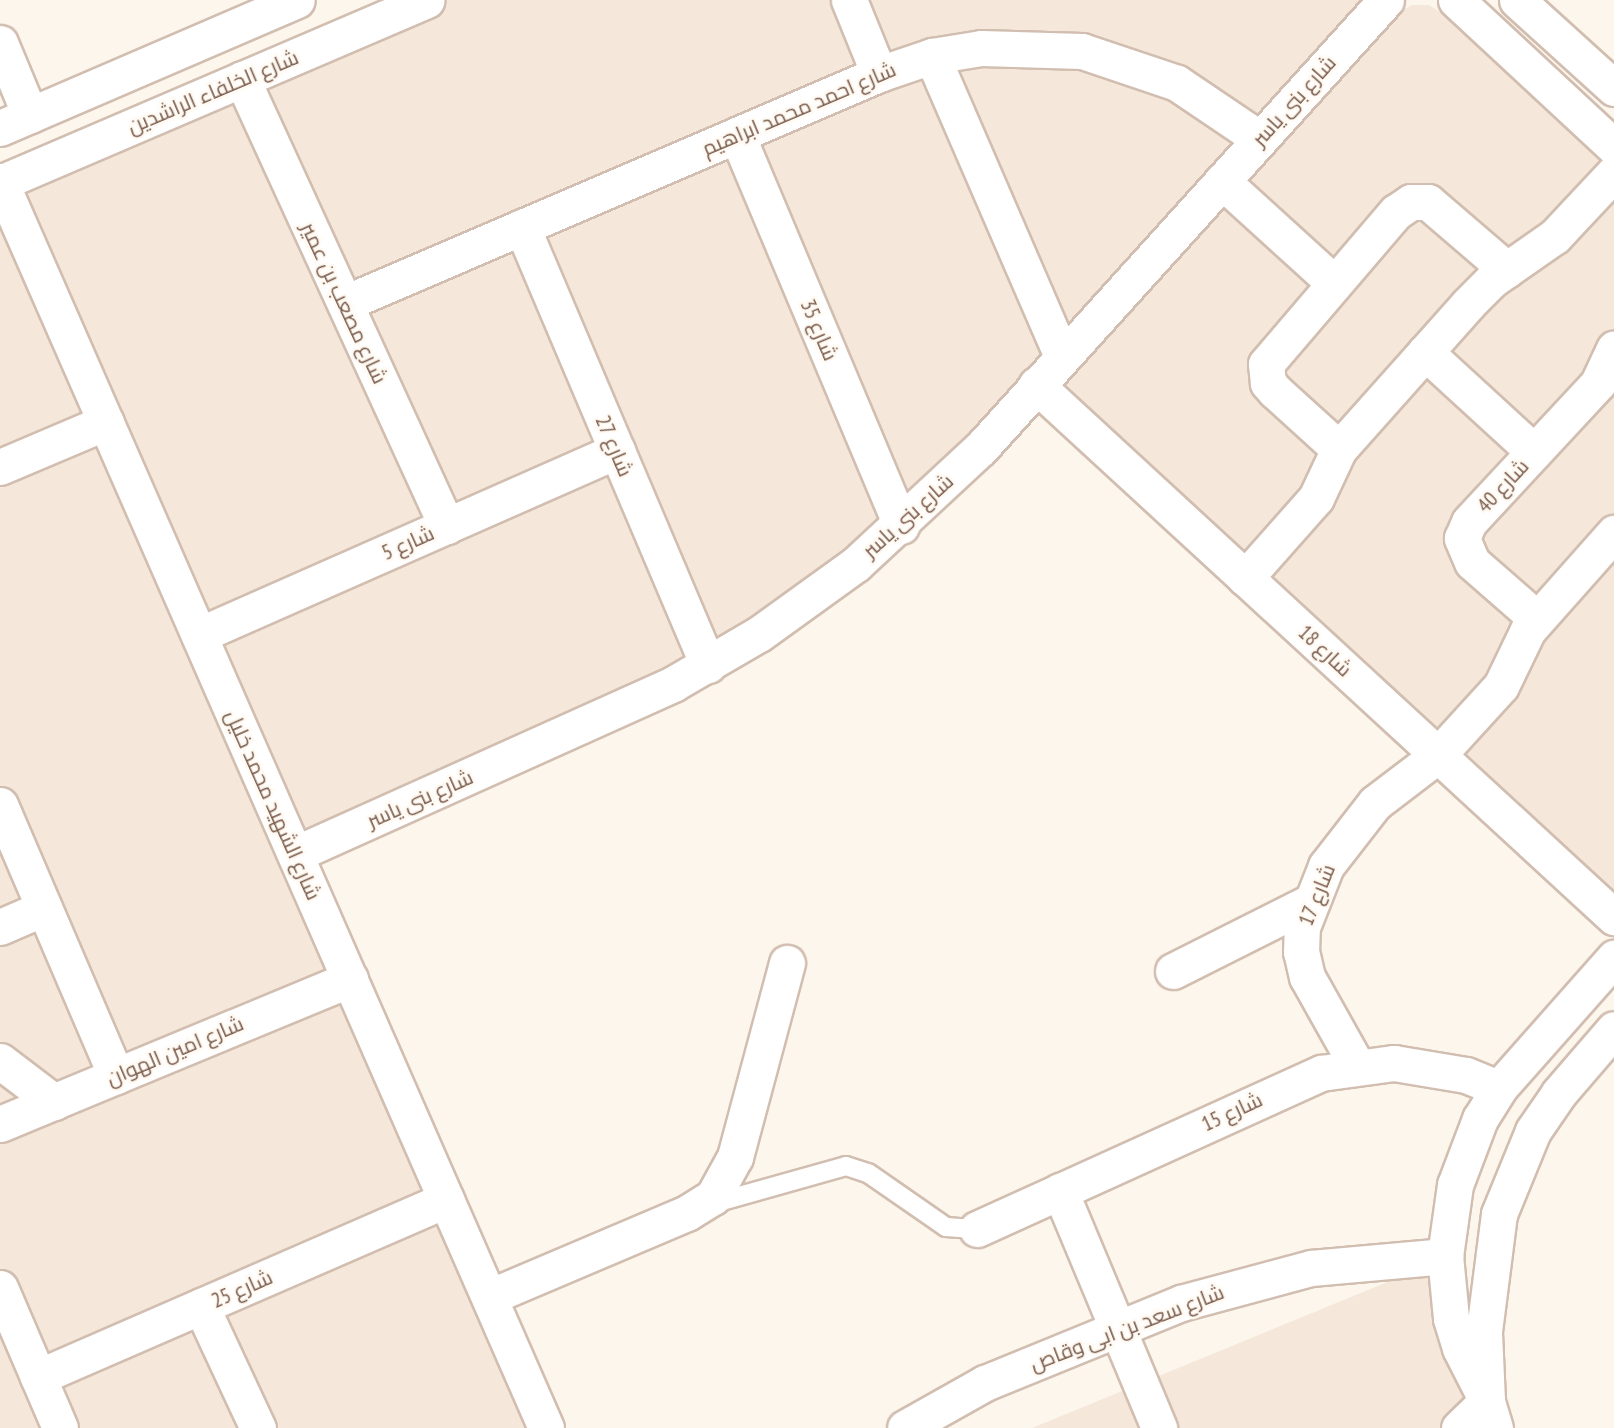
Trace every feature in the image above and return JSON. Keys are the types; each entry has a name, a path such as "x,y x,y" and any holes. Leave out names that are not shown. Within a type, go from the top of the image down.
{"street":[{"path":"0,43 15,121 297,0"},
{"name":"شارع الخلفاء الراشدين","path":"0,182 426,0"},
{"path":"849,0 879,74"},
{"name":"شارع بنى ياسر","path":"295,855 638,702 708,665 808,600 901,526 1037,384 1386,0"},
{"path":"1456,0 1614,146"},
{"path":"1517,0 1614,88"},
{"name":"شارع احمد محمد ابراهيم","path":"345,303 879,74 932,56 981,48 1082,51 1177,83 1260,139"},
{"path":"932,56 1062,356"},
{"name":"شارع مصعب بن عمير","path":"242,79 447,526"},
{"name":"شارع 35","path":"737,135 901,526"},
{"path":"1245,578 1316,498 1339,449 1480,291 1555,236 1614,173"},
{"path":"1222,181 1334,283"},
{"name":"شارع الشهيد محمد خليل","path":"0,182 547,1428"},
{"path":"1339,449 1275,391 1266,373 1270,355 1403,206 1420,200 1435,206 1507,270"},
{"name":"شارع 27","path":"522,227 708,665"},
{"path":"1425,352 1534,452"},
{"name":"شارع 40","path":"1537,619 1472,562 1462,538 1469,522 1611,367"},
{"name":"شارع 18","path":"1037,384 1614,917"},
{"path":"0,467 106,422"},
{"name":"شارع 5","path":"199,635 617,451"},
{"name":"شارع 17","path":"1357,1066 1307,977 1302,927 1310,902 1349,833 1375,803 1438,755 1508,676 1537,619 1613,537"},
{"path":"0,805 116,1076"},
{"path":"1173,971 1310,902"},
{"path":"0,928 44,908"},
{"path":"1491,1415 1460,1348 1451,1318 1445,1256 1448,1220 1466,1151 1499,1088 1614,958"},
{"path":"489,1297 701,1207 713,1197 730,1172 787,964"},
{"name":"شارع امين الهوان","path":"0,1124 350,979"},
{"path":"1491,1415 1486,1295 1499,1214 1510,1182 1534,1130 1559,1093 1614,1028"},
{"path":"0,1061 54,1102"},
{"name":"شارع 15","path":"977,1229 1287,1087 1357,1066 1430,1066 1499,1088"},
{"path":"1060,1191 1159,1428"},
{"name":"شارع 25","path":"38,1377 446,1200"},
{"name":"شارع سعد بن ابى وقاص","path":"905,1428 961,1394 1181,1303 1311,1268 1445,1256"},
{"path":"0,1288 60,1428"},
{"path":"201,1306 258,1428"},
{"path":"1459,1428 1491,1415"}],"lane":[{"path":"701,1207 846,1166 868,1173 946,1227 977,1229"}],"shaded area":[{"path":"429,0 1386,0 977,448 801,601 295,854 545,1428 0,1428 0,184"},
{"path":"1412,5 1429,5 1443,14 1614,172 1614,900 1067,393 1067,376 1076,362 1398,13"},
{"path":"1441,1260 1490,1428 1032,1428"}]}
